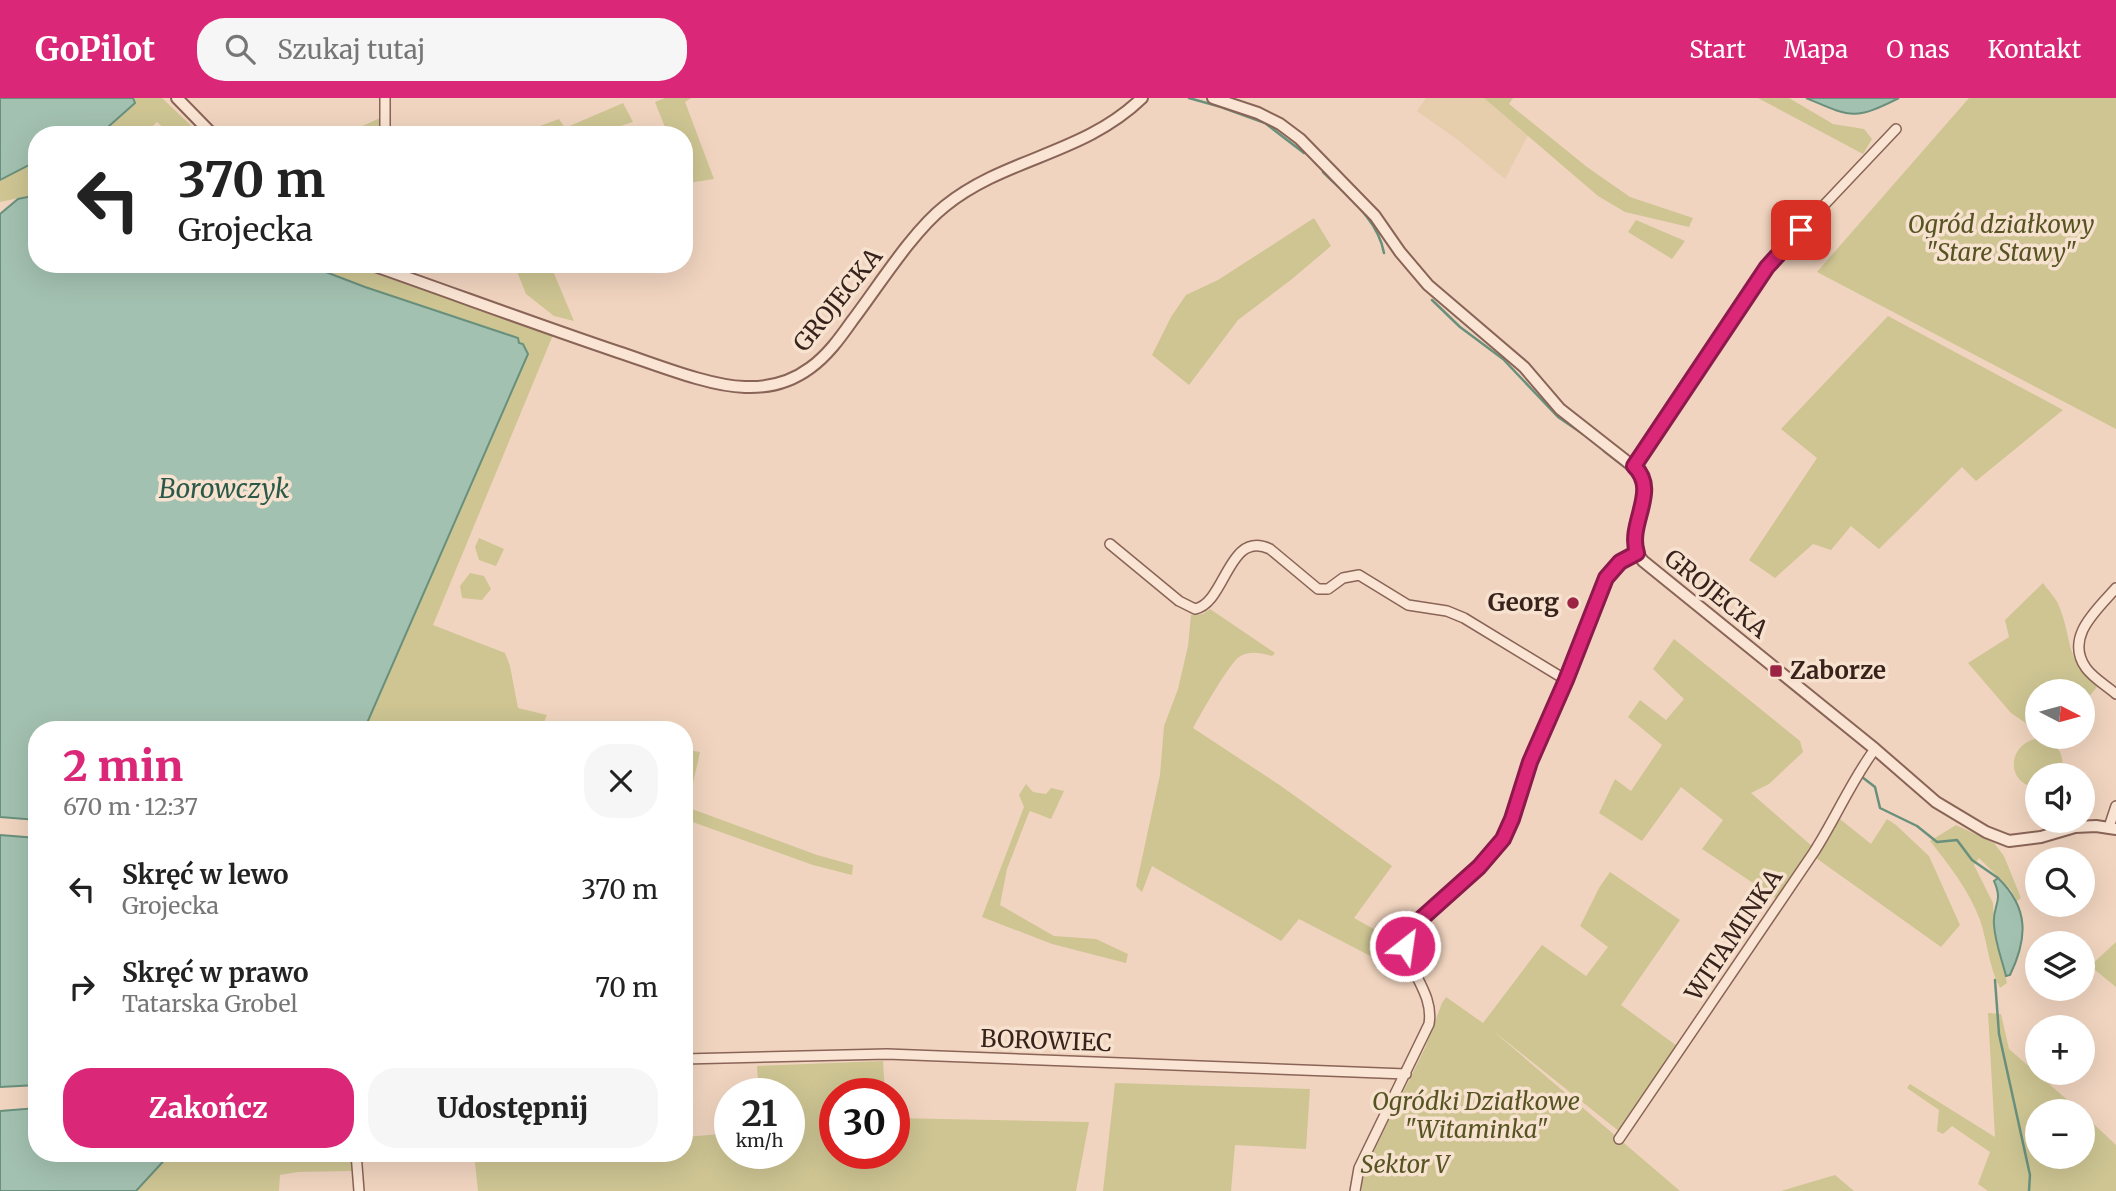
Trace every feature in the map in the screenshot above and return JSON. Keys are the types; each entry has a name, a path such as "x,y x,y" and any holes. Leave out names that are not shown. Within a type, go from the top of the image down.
{"street":[{"path":"177,98 204,126"},
{"path":"385,98 385,126"},
{"name":"GROJECKA","path":"395,273 627,355 705,379 744,387 771,386 798,376 818,362 837,342 919,232 951,201 984,181 1079,142 1123,115 1142,98"},
{"path":"1219,99 1258,113 1280,124 1300,139 1375,216 1400,252 1428,285 1524,367 1560,409 1634,466 1773,259 1896,129"},
{"name":"GROJECKA","path":"1634,466 1643,478 1645,489 1634,536 1637,553 1643,561 1875,749 1936,802 2000,839 2009,841 2075,827 2112,828"},
{"path":"1110,544 1184,605 1195,609 1207,603 1242,551 1249,546 1261,545 1270,549 1315,587 1328,589 1348,576 1364,576 1408,605 1457,615 1566,680"},
{"path":"1355,1191 1359,1168 1428,1027 1431,1012 1428,996 1406,952 1408,934 1414,924 1479,867 1503,839 1530,762 1606,578 1620,562 1637,553"},
{"path":"2116,587 2080,633 2078,652 2087,669 2116,694"},
{"name":"WITAMINKA","path":"1619,1139 1814,852 1839,811 1850,786 1875,749"},
{"path":"2112,828 2116,806"},
{"name":"BOROWIEC","path":"693,1059 887,1054 1406,1074"},
{"path":"357,1162 359,1191"}],"shaded area":[{"path":"1426,98 1484,98 1528,135 1505,179 1458,140 1417,111"}],"green space":[{"path":"133,98 162,98 192,126 161,126 157,122 153,126 109,126 134,103"},
{"path":"665,98 691,98 685,102 714,179 693,182 693,126 664,126 655,102"},
{"path":"1484,98 1513,98 1509,104 1587,167 1630,197 1693,218 1689,227 1625,212 1598,196"},
{"path":"1758,98 1789,98 1833,124 1864,129 1872,139 1863,154"},
{"name":"Ogród działkowy \"Stare Stawy\"","path":"1969,98 2116,98 2116,429 1817,272"},
{"path":"623,103 633,122 620,126 570,126"},
{"path":"380,118 380,126 363,126"},
{"path":"559,119 564,126 540,126"},
{"path":"28,166 28,196 0,202 0,180"},
{"path":"1314,218 1331,246 1238,320 1189,385 1152,355 1171,317 1186,295 1218,280"},
{"path":"1636,220 1685,241 1672,259 1628,232"},
{"path":"328,273 374,273 553,335 433,625 505,653 518,708 547,715 545,721 363,721 365,287"},
{"path":"518,273 554,273 574,321 554,316 526,294"},
{"path":"1888,316 2063,410 1976,481 1962,467 1879,549 1851,526 1831,550 1813,544 1775,578 1749,560 1817,458 1781,429"},
{"path":"479,538 504,549 496,566 479,560 475,547"},
{"path":"470,573 484,576 491,589 482,600 462,598 460,586"},
{"path":"2043,583 2059,606 2074,657 2089,679 2025,679 2025,723 2011,713 1968,663 2009,637 2005,620"},
{"path":"1210,609 1275,653 1272,656 1251,653 1239,657 1222,679 1193,728 1281,786 1392,866 1354,918 1397,942 1396,949 1401,956 1382,962 1299,919 1281,941 1152,866 1142,892 1136,886 1160,775 1164,726 1178,689 1188,646 1191,615 1203,614"},
{"path":"1674,639 1800,741 1803,752 1769,784 1751,793 1813,847 1777,899 1702,849 1723,820 1681,787 1642,841 1599,813 1615,779 1631,791 1662,745 1628,717 1640,700 1666,720 1684,699 1653,669"},
{"path":"2025,744 2025,749 2058,749 2062,763 2025,763 2025,784 2019,779 2014,763"},
{"path":"693,751 700,752 693,783"},
{"path":"1026,784 1033,792 1046,794 1051,788 1064,791 1051,819 1030,811 1007,869 1000,905 1054,936 1096,939 1128,954 1126,963 1052,944 982,917 1024,807 1019,795"},
{"path":"693,809 817,855 853,865 852,875 813,865 693,822"},
{"path":"1840,819 1871,844 1887,819 1929,856 1960,925 1941,947 1816,858"},
{"path":"1956,825 1994,843 2004,856 2021,898 2017,901 2011,890 1979,858 1974,865 1993,903 1994,928 2007,983 2000,988 1983,929 1970,898 1930,841"},
{"path":"1610,872 1680,920 1621,1005 1677,1046 1620,1132 1492,1030 1680,1191 1362,1191 1362,1175 1425,1048 1446,997 1483,1023 1542,945 1586,976 1608,947 1580,926"},
{"path":"2116,942 2116,987 2095,970 2095,961"},
{"path":"1988,1013 2001,1014 2009,1049 2025,1063 2025,1085 2050,1085 2066,1099 2025,1099 2025,1169 2095,1169 2095,1125 2116,1145 2116,1191 1988,1191 1978,1184 1990,1152 1952,1126 1943,1134 1937,1131 1939,1110 1907,1088 1910,1084 1995,1137"},
{"path":"883,1061 884,1078 819,1078 819,1169 910,1169 910,1118 1089,1122 1076,1191 478,1191 475,1162 693,1162 693,1136 714,1135 714,1169 805,1169 805,1078 758,1078 757,1066"},
{"path":"1115,1083 1310,1089 1306,1149 1235,1145 1231,1191 1103,1191"},
{"path":"163,1162 352,1162 352,1171 280,1175 279,1191 136,1191"},
{"path":"1835,1175 1854,1191 1781,1191"}],"water":[{"path":"0,98 133,98 135,103 109,126 28,126 28,166 0,180"},
{"path":"1806,98 1899,98 1871,110 1852,114"},
{"name":"Borowczyk","path":"28,197 28,273 328,273 518,338 519,343 523,344 528,354 368,721 28,721 28,819 0,817 0,214 18,199"},
{"path":"0,835 28,837 28,1085 0,1087"},
{"path":"1998,878 2015,901 2022,924 2016,961 2010,975 2006,976 1994,925 1998,894 1994,881"},
{"path":"28,1109 28,1162 163,1162 136,1191 0,1191 0,1111"}],"waterway":[{"path":"1189,98 1265,123 1304,153"},
{"path":"1323,172 1368,218 1381,241 1384,253"},
{"path":"1432,300 1460,327 1503,359 1558,417 1583,434"},
{"path":"1604,451 1631,472"},
{"path":"1862,777 1875,787 1880,808 1917,826 1937,842 1957,840 1972,860 1998,878"},
{"path":"1995,980 1999,1034 2030,1175 2029,1191"}],"place":[{"name":"Georg","path":"1573,603"},
{"name":"Zaborze","path":"1776,671"}],"route":[{"path":"1405,946 1406,937 1412,927 1479,867 1503,839 1530,762 1606,578 1620,562 1637,553 1634,536 1645,489 1643,478 1634,466 1767,267 1801,230"}],"park label":[{"name":"Ogródki Działkowe \"Witaminka\"","path":"1476,1116"},
{"name":"Sektor V","path":"1405,1165"}]}
